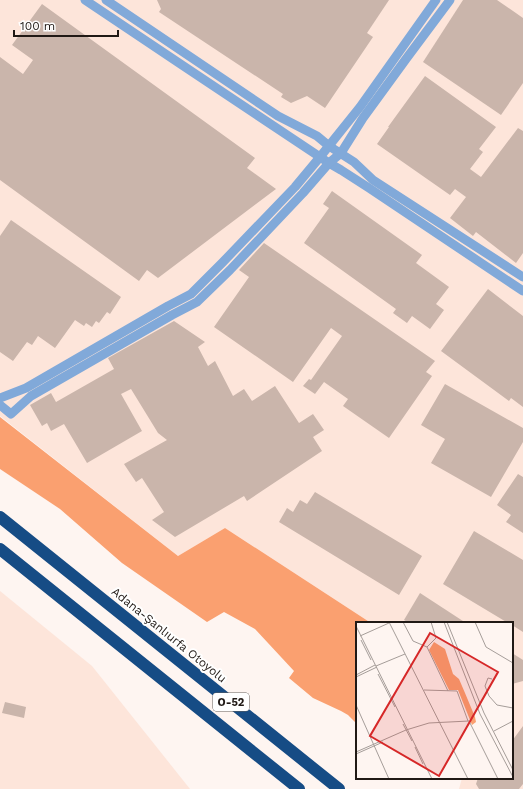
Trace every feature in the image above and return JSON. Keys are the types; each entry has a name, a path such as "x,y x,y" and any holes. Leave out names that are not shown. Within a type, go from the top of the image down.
{"highway":[{"name":"Adana-Şanlıurfa Otoyolu","path":"0,517 339,789"},
{"name":"O-52","path":"0,549 299,789"}],"street":[{"path":"85,0 523,292"},
{"path":"106,0 278,116 317,136 329,146 354,162 373,180 523,277"},
{"path":"0,405 11,414 31,396 172,314 197,302 235,265 330,163 342,153 436,0"},
{"path":"0,398 26,388 168,306 192,294 295,187 402,56 450,0"}],"shaded area":[{"path":"0,0 523,0 523,789 459,789 462,779 513,779 513,622 369,622 225,528 178,556 0,416"},
{"path":"0,417 178,556 225,528 369,622 356,622 356,723 348,715 313,698 289,678 294,671 255,629 224,612 207,622 122,563 60,509 0,469"},
{"path":"0,591 92,666 190,789 0,789"}],"building":[{"path":"157,0 389,0 367,33 373,37 325,108 307,96 291,103 281,97 283,94 159,12 161,9"},
{"path":"463,0 497,0 523,18 523,83 501,115 423,62"},
{"path":"42,4 255,158 247,168 276,189 158,278 147,270 139,281 0,180 0,57 23,74 33,60 12,45"},
{"path":"425,76 496,127 479,149 483,152 470,169 481,177 518,128 523,131 523,253 516,263 476,232 473,236 450,218 466,197 455,189 450,195 377,144"},
{"path":"332,191 422,255 416,263 449,287 436,304 444,310 430,329 412,316 407,323 393,313 396,309 304,243 329,208 323,204"},
{"path":"11,220 121,297 110,314 107,312 99,323 96,321 92,327 86,323 84,326 75,320 55,348 38,336 32,345 27,342 13,361 0,352 0,236"},
{"path":"264,243 435,361 426,372 432,376 389,438 343,406 348,399 324,382 315,394 303,386 309,379 311,380 342,336 331,328 293,382 214,327 249,277 239,270"},
{"path":"488,289 523,316 523,407 511,398 509,401 441,351"},
{"path":"174,321 205,342 198,347 208,366 215,361 233,396 244,389 252,401 275,386 299,423 313,414 324,430 313,437 322,451 247,501 244,496 175,537 152,520 164,512 142,478 136,482 124,464 167,440 158,433 131,389 121,394 142,431 87,463 64,424 51,431 47,423 42,426 30,405 51,393 56,402 114,369 108,358"},
{"path":"445,384 523,428 523,442 491,497 431,463 445,439 421,425"},
{"path":"518,474 523,477 523,533 506,522 511,515 497,505"},
{"path":"315,492 422,556 399,595 279,522 287,508 293,512 300,500 307,504"},
{"path":"474,531 523,560 523,632 513,626 513,622 506,622 443,584"},
{"path":"420,593 464,622 407,622 404,620"},
{"path":"513,654 523,660 523,681 513,684"},
{"path":"5,702 26,707 24,718 2,713"},
{"path":"523,726 523,784 519,789 479,789 476,784 478,779 513,779 513,740"}]}
